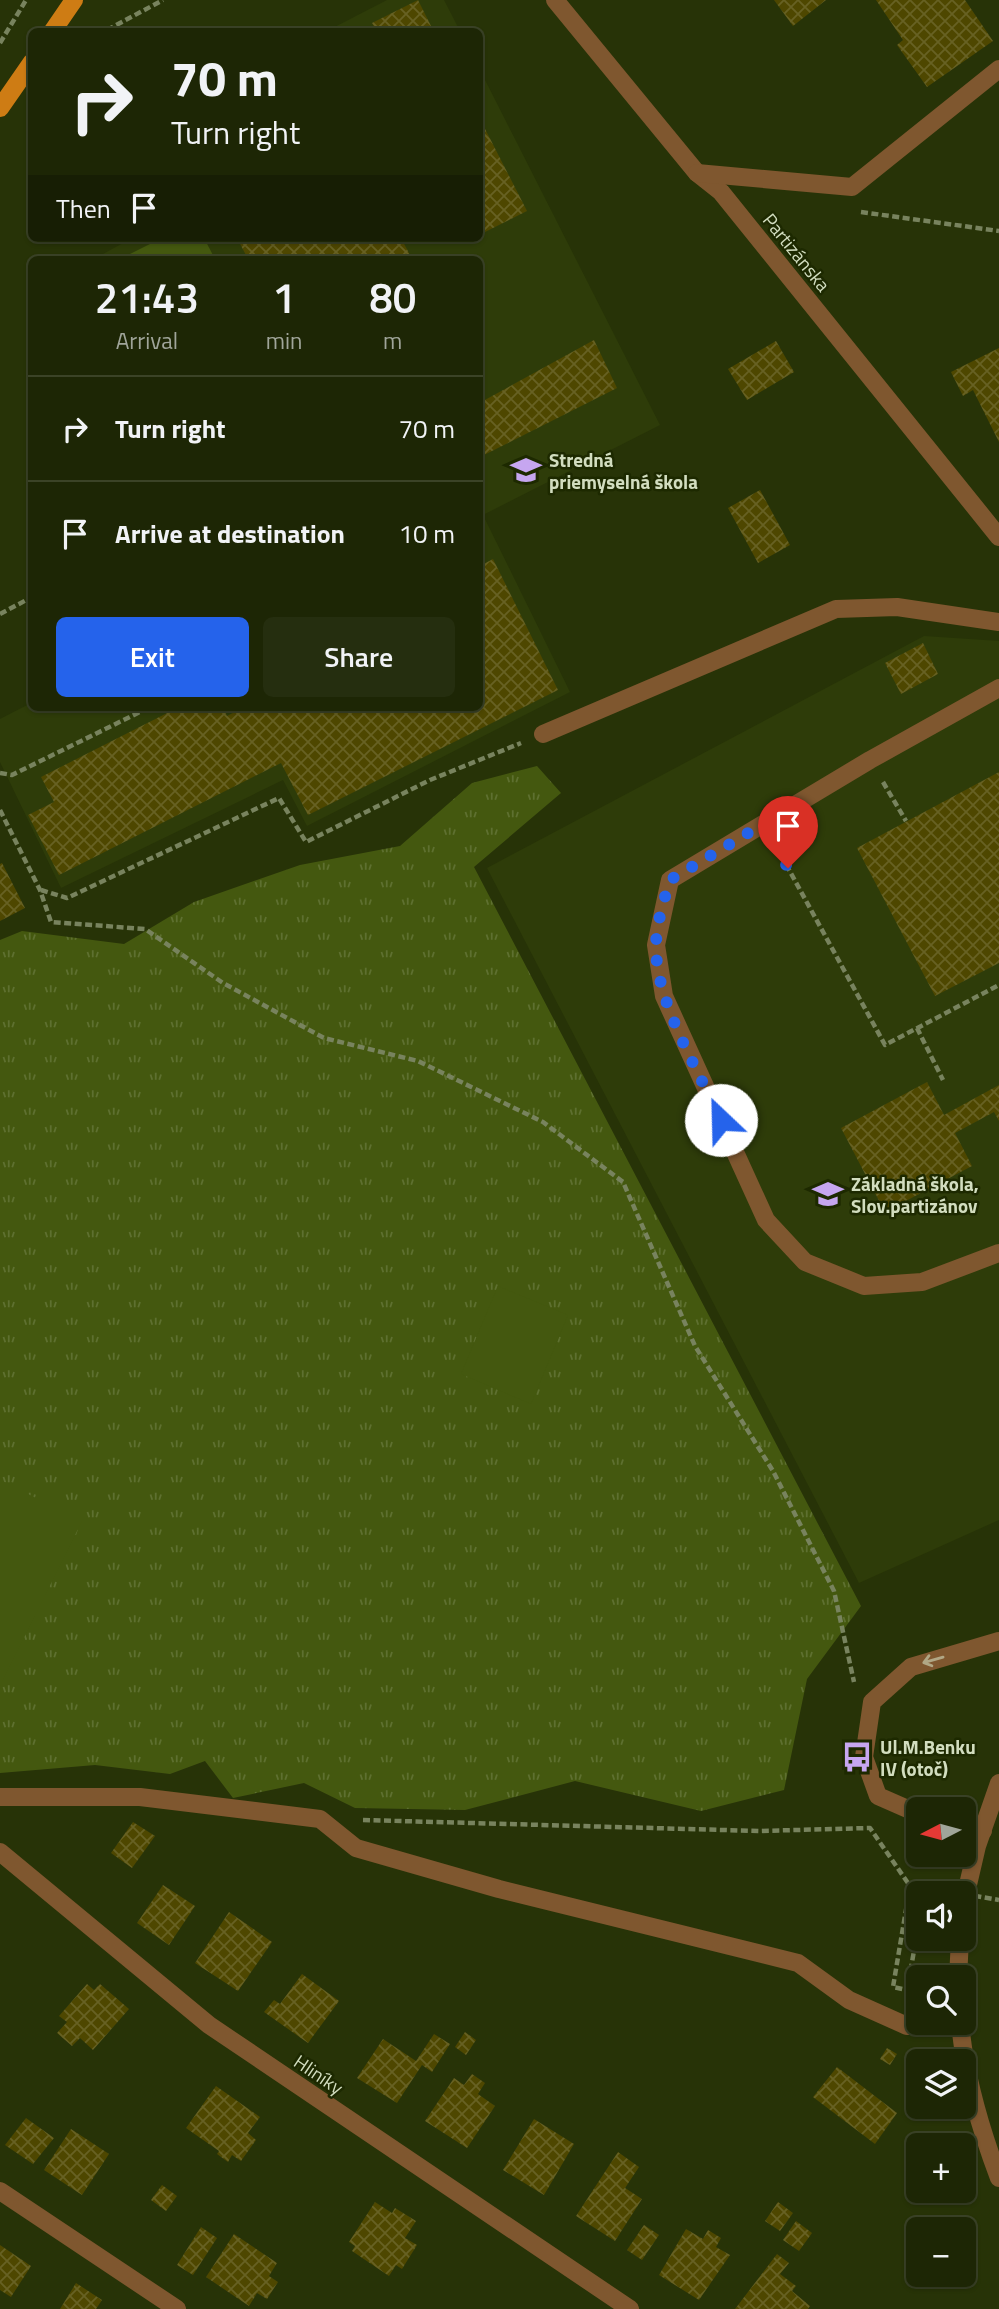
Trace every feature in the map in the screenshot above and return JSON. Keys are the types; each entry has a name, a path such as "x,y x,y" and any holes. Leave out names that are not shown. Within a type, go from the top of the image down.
{"main road":[{"path":"55,28 74,0"},
{"path":"0,108 28,68"}],"street":[{"name":"Partizánska","path":"555,0 697,173 721,192 999,537"},
{"path":"697,173 852,187 999,69"},
{"path":"543,734 836,609 897,607 999,622"},
{"path":"999,688 870,760 670,880 656,945 664,996 766,1220 806,1262 864,1286 922,1282 999,1253"},
{"path":"906,1808 878,1796 864,1757 872,1702 911,1667 999,1641"},
{"path":"969,1881 999,1783"},
{"path":"0,1797 140,1797 320,1819 356,1848 499,1889 798,1963 849,2000 906,2026"},
{"path":"976,1836 980,1839"},
{"name":"Hliníky","path":"0,1852 209,2025 630,2309"},
{"path":"961,2035 966,2072 999,2178"},
{"path":"0,2191 177,2309"}],"path":[{"path":"0,41 26,0"},
{"path":"111,28 163,0"},
{"path":"0,614 28,599"},
{"path":"0,773 12,775 142,711"},
{"path":"40,890 67,898 279,798 306,842 430,780 543,734"},
{"path":"870,760 906,821"},
{"path":"0,810 40,890 51,922 145,929 223,983 324,1038 418,1061 543,1122 623,1182 695,1346 773,1471 834,1591 855,1691"},
{"path":"763,824 884,1045 999,985"},
{"path":"917,1028 943,1080"},
{"path":"320,1819 759,1831 870,1828 907,1881"},
{"path":"976,1896 999,1899"},
{"path":"906,1910 893,1987 907,1990 914,1951"}],"shaded area":[{"path":"387,0 444,0 458,28 333,28"},
{"name":"Stredná priemyselná škola","path":"483,76 660,425 483,515 483,256 99,256 125,242 483,242"},
{"name":"Stredná priemyselná škola","path":"483,515 570,692 307,826 283,780 61,888 0,762 0,719 28,705 28,711 483,711"},
{"name":"Základná škola, Slov.partizánov","path":"924,636 999,641 999,1520 859,1583 487,868"}],"green space":[{"path":"154,242 206,242 213,256 126,256"},
{"path":"537,766 561,793 474,867 861,1606 807,1679 784,1790 701,1811 575,1781 465,1810 355,1808 304,1783 233,1798 205,1761 170,1774 95,1765 0,1773 0,940 22,931 124,944 194,902 300,865 400,846 472,783"},
{"path":"498,1286 568,1315 531,1404 461,1374"},
{"path":"0,1480 82,1521 0,1686"}],"building":[{"path":"418,0 432,28 375,28 372,23"},
{"path":"774,0 826,0 793,26"},
{"path":"876,0 965,0 993,41 927,87 897,45 903,40"},
{"path":"483,125 527,211 483,233"},
{"path":"239,242 403,242 410,256 246,256"},
{"path":"594,340 617,388 483,455 483,401"},
{"path":"776,341 794,372 747,400 728,369"},
{"path":"999,348 999,442 973,390 963,396 951,372"},
{"path":"760,490 790,545 758,563 728,508"},
{"path":"493,559 558,690 308,815 281,763 59,875 28,815 54,802 41,777 171,711 225,711 227,716 236,711 483,711 483,564"},
{"path":"923,643 938,674 901,694 885,663"},
{"path":"999,772 999,963 935,996 857,848"},
{"path":"2,863 25,908 0,921 0,864"},
{"path":"927,1082 944,1115 999,1085 999,1121 994,1112 955,1133 972,1166 885,1212 841,1128"},
{"path":"133,1822 155,1836 132,1868 111,1853"},
{"path":"163,1885 195,1906 169,1945 137,1923"},
{"path":"229,1912 272,1942 238,1991 195,1963"},
{"path":"302,1974 339,2001 308,2043 264,2012 274,2000 280,2004"},
{"path":"87,1984 94,1990 100,1984 129,2009 93,2050 80,2038 72,2046 57,2033 67,2022 59,2016"},
{"path":"465,2032 476,2040 466,2055 455,2047"},
{"path":"434,2034 450,2044 432,2072 422,2065 397,2103 357,2078 383,2039 416,2061"},
{"path":"887,2048 897,2054 890,2065 880,2059"},
{"path":"837,2067 897,2113 875,2144 813,2097"},
{"path":"472,2074 485,2083 478,2094 495,2106 467,2148 425,2121 454,2078 464,2085"},
{"path":"216,2086 260,2117 248,2133 256,2140 241,2161 232,2155 228,2162 217,2154 219,2151 186,2128"},
{"path":"26,2118 54,2138 33,2164 5,2145"},
{"path":"534,2119 574,2144 544,2195 503,2170"},
{"path":"71,2129 109,2154 82,2195 44,2170"},
{"path":"618,2152 639,2167 625,2188 642,2199 615,2241 576,2216"},
{"path":"162,2185 177,2196 166,2211 151,2200"},
{"path":"375,2202 392,2213 395,2208 416,2221 405,2238 417,2245 402,2269 396,2265 389,2276 352,2251 355,2246 349,2242"},
{"path":"778,2202 793,2213 780,2231 765,2221"},
{"path":"796,2221 812,2233 799,2251 783,2240"},
{"path":"644,2225 659,2235 642,2260 627,2250"},
{"path":"201,2227 217,2238 193,2275 177,2265"},
{"path":"686,2229 703,2239 708,2230 721,2238 716,2247 730,2255 699,2300 659,2275"},
{"path":"234,2234 277,2263 269,2276 278,2282 267,2299 257,2293 249,2306 206,2277"},
{"path":"0,2245 31,2266 11,2297 0,2290"},
{"path":"777,2254 789,2263 780,2274 796,2286 792,2291 810,2306 808,2309 735,2309"},
{"path":"76,2283 102,2300 96,2309 60,2309"}],"place":[{"name":"Stredná priemyselná škola","path":"526,470"},
{"name":"Základná škola, Slov.partizánov","path":"828,1194"},
{"name":"Ul.M.Benku IV (otoč)","path":"857,1757"}],"route":[{"path":"721,1120 664,996 656,945 662,906 670,880 763,824 788,868"}]}
